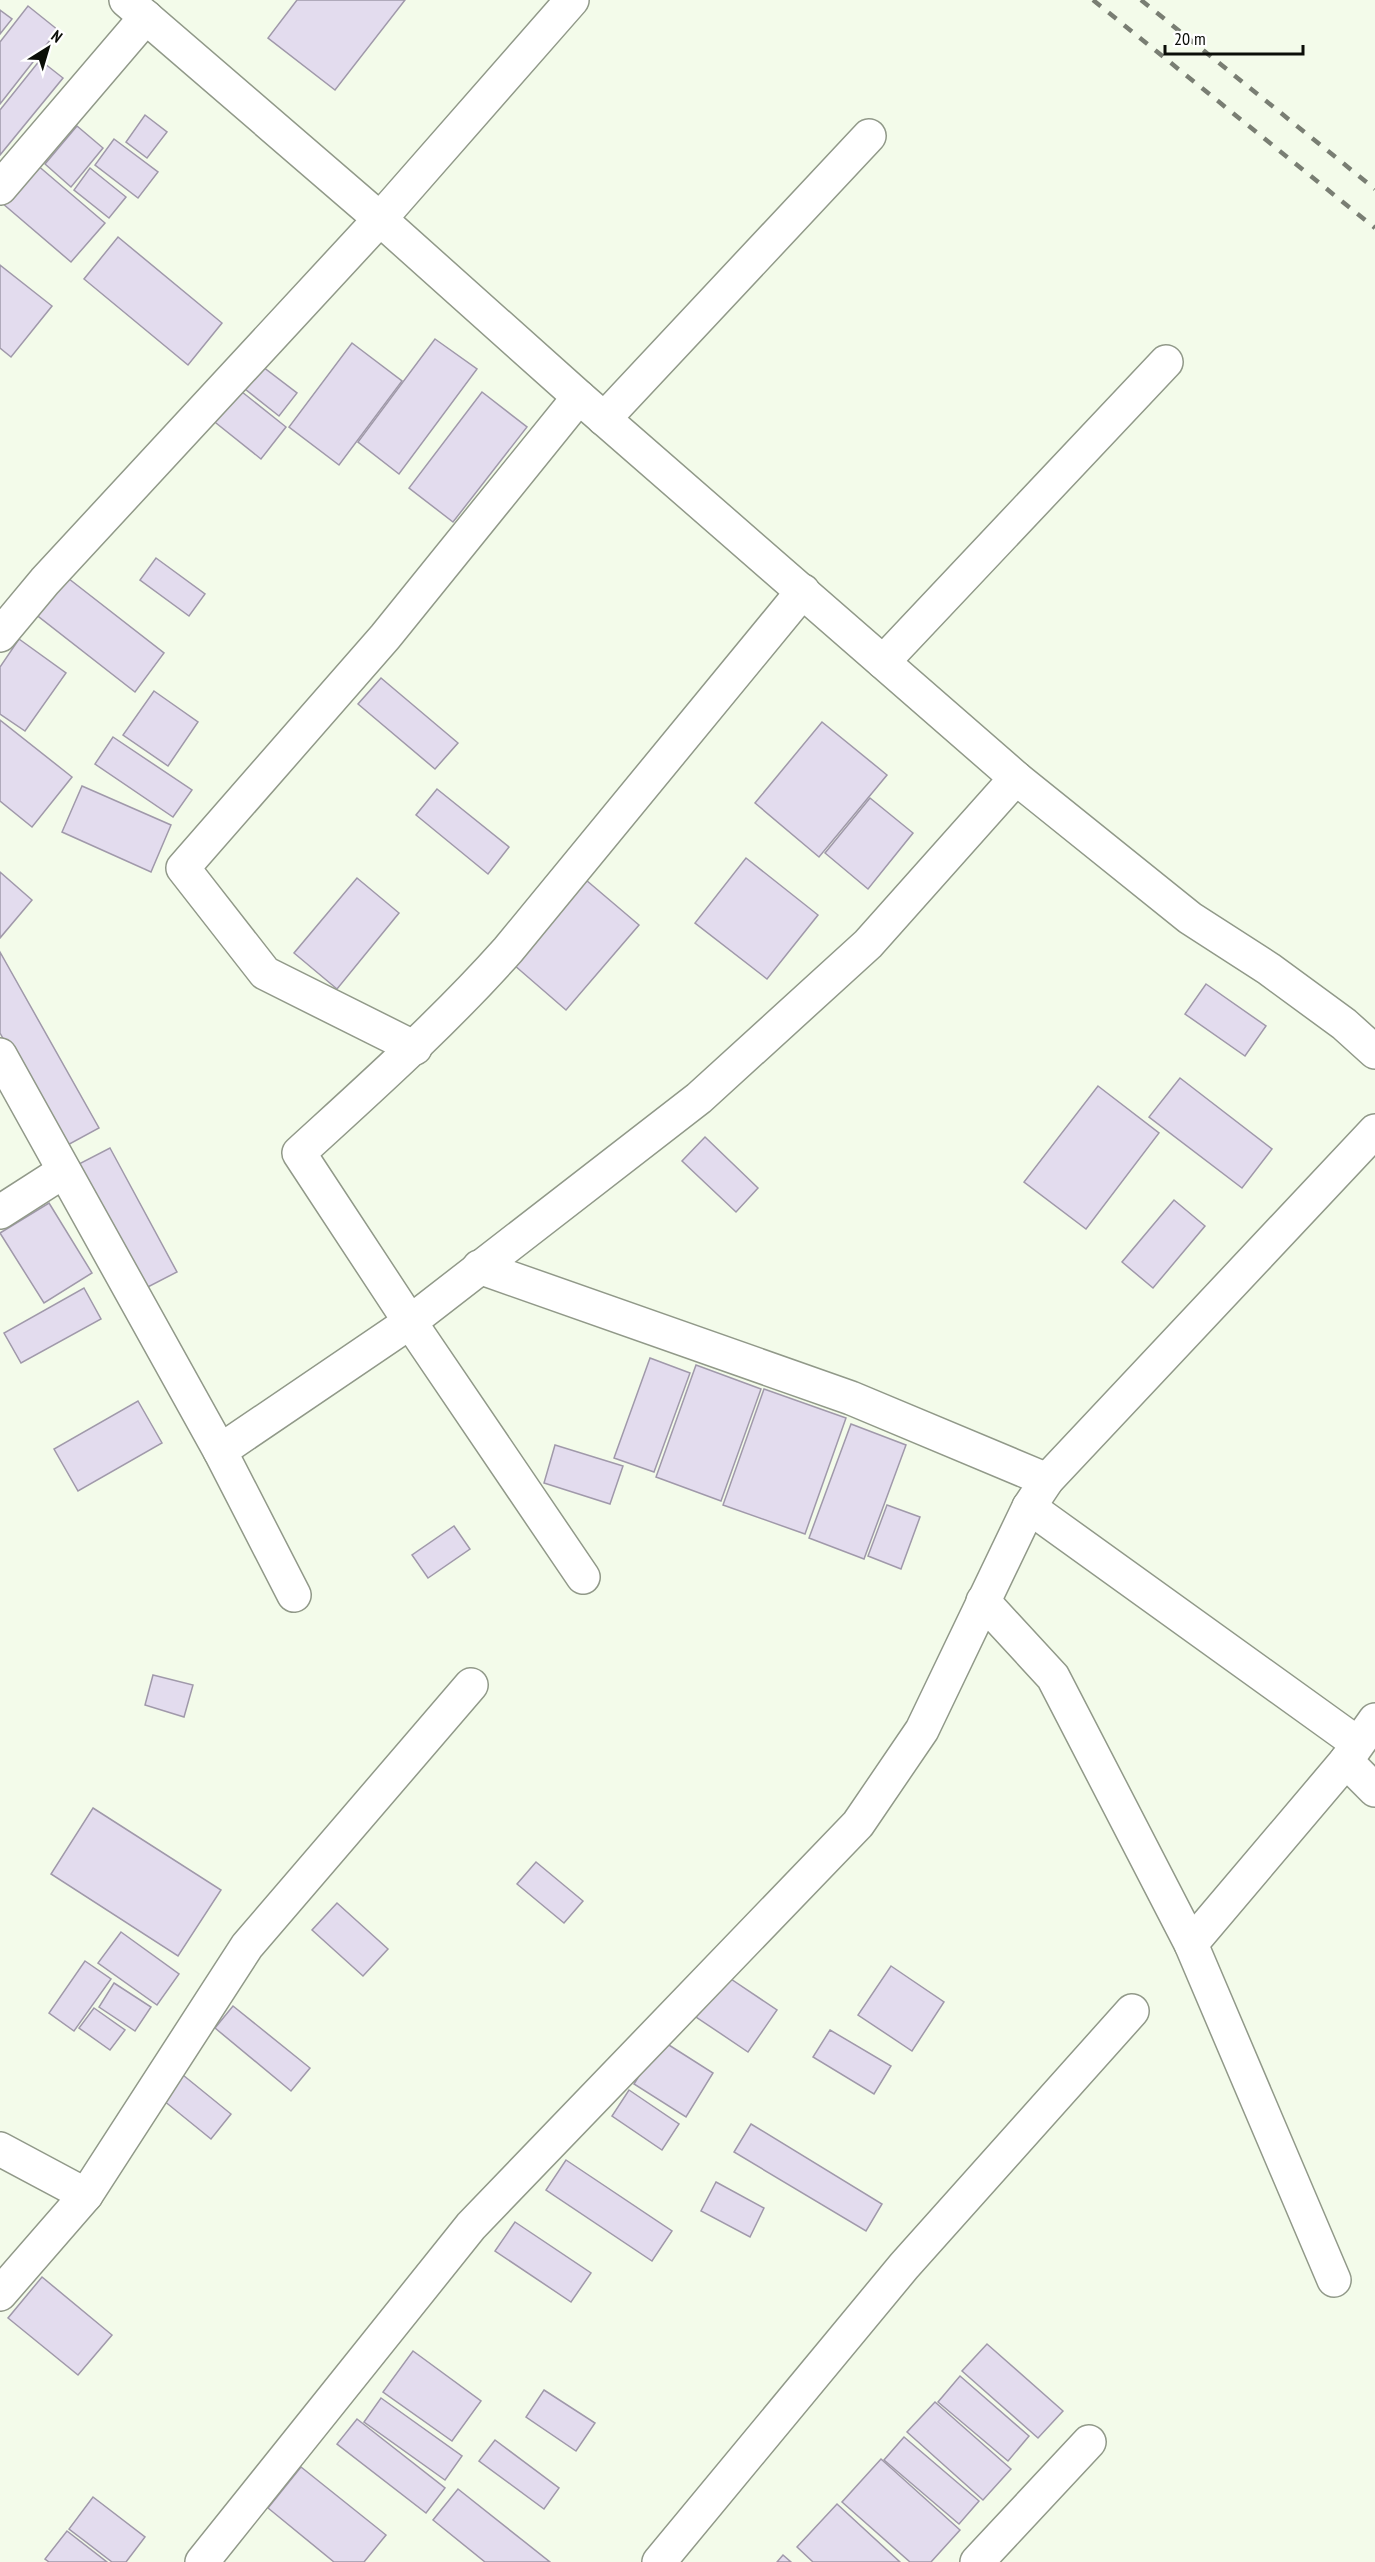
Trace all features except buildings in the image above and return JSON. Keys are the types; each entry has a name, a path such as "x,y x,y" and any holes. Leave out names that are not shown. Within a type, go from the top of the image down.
{"street":[{"path":"0,635 45,581 380,219 572,0"},
{"path":"0,188 136,8 380,219 604,419 1016,778 1190,918 1278,976 1344,1024 1375,1052"},
{"path":"604,419 869,136"},
{"path":"883,662 1166,362"},
{"path":"415,1048 265,973 183,868 385,637 579,397"},
{"path":"583,1577 410,1322 299,1153 415,1048 508,950 803,591"},
{"path":"219,1451 410,1322 699,1098 868,944 1016,778"},
{"path":"0,1055 219,1451 294,1595"},
{"path":"202,2562 471,2226 858,1824 922,1730 1029,1507 1047,1480 1375,1131"},
{"path":"0,1212 64,1171"},
{"path":"479,1267 851,1398 1047,1480"},
{"path":"1029,1507 1360,1741 1375,1790"},
{"path":"983,1601 1053,1677 1191,1944 1334,2280"},
{"path":"0,2294 86,2195 247,1946 471,1685"},
{"path":"1191,1944 1360,1741"},
{"path":"659,2562 904,2266 1132,2011"},
{"path":"0,2149 86,2195"},
{"path":"977,2562 1089,2442"}],"railway":[{"path":"1093,0 1375,228"},
{"path":"1141,0 1375,189"}]}
